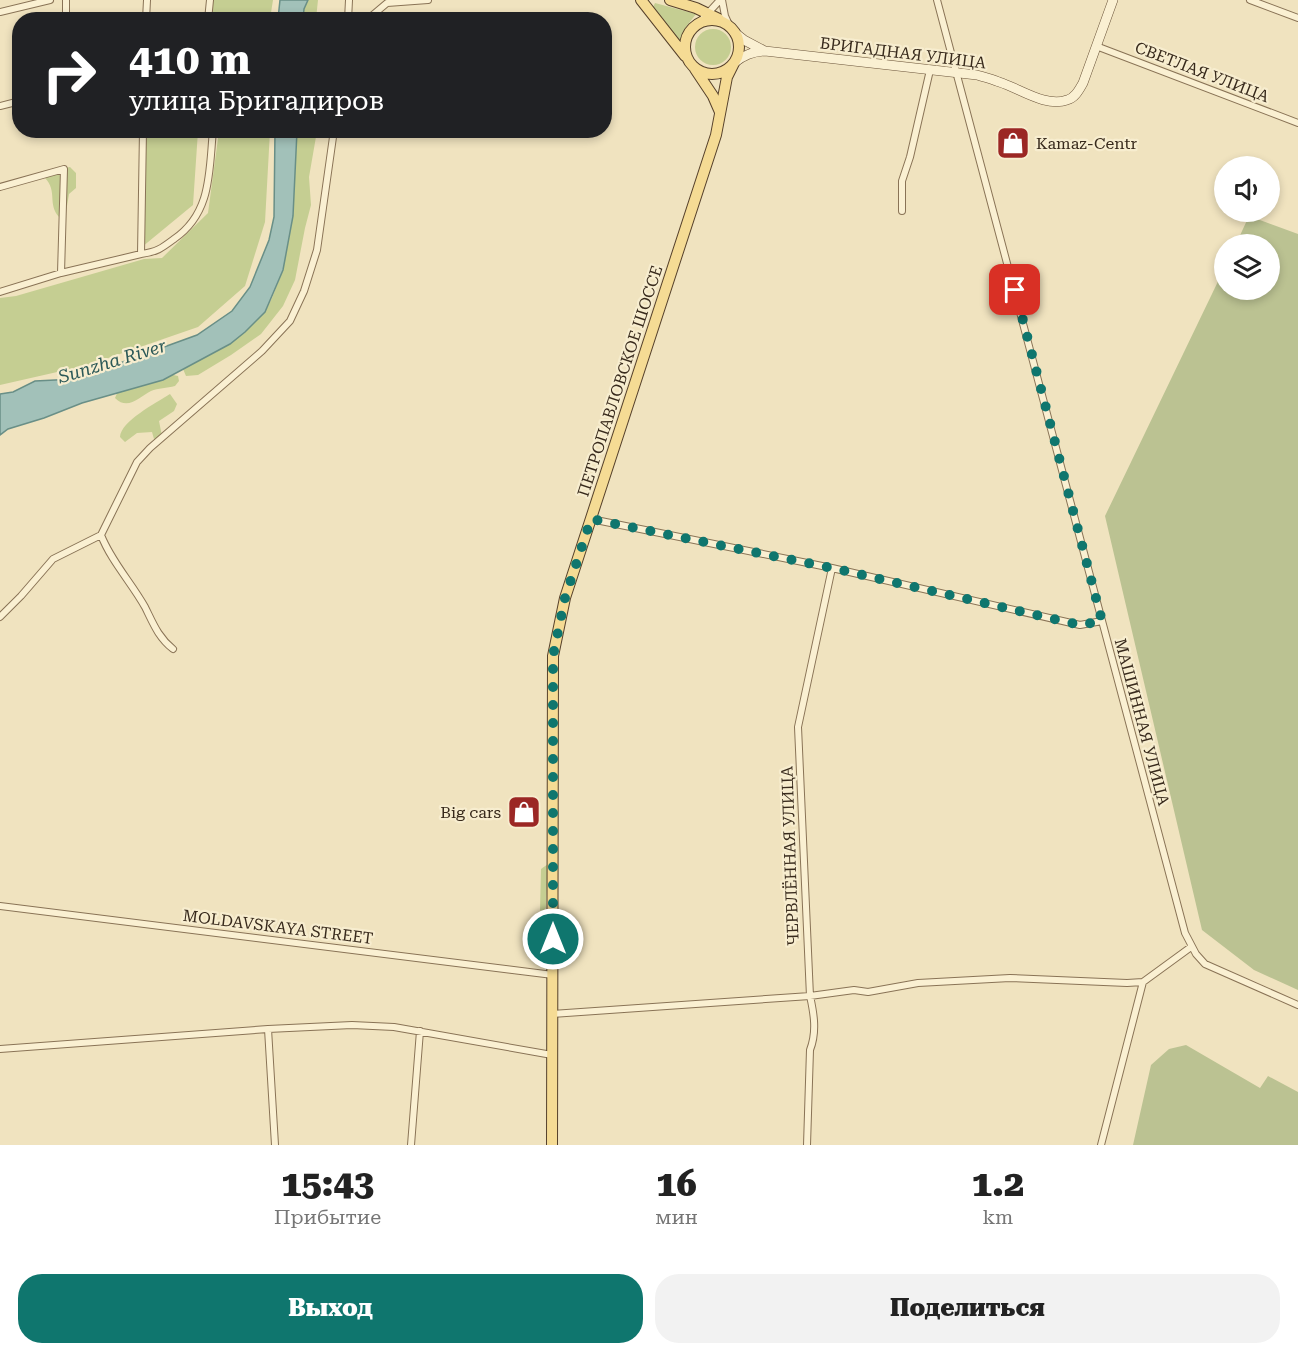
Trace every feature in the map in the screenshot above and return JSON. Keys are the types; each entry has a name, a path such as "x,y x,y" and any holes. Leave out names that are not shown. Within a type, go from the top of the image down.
{"main road":[{"path":"641,0 704,81 720,113"},
{"path":"670,0 709,13 744,40 765,51"},
{"path":"1096,46 1113,0"},
{"path":"734,63 739,44 730,27 707,20 699,23 687,35 685,52 690,63 700,72 719,73 727,69 743,56 765,51"},
{"name":"БРИГАДНАЯ УЛИЦА","path":"765,51 976,75 1044,100 1057,102 1069,100 1077,93 1083,83 1096,46"},
{"name":"ПЕТРОПАВЛОВСКОЕ ШОССЕ","path":"552,1145 553,656 565,598 716,135 727,77 734,63"}],"street":[{"path":"0,12 50,0"},
{"path":"376,12 387,3 428,0"},
{"path":"699,23 721,0"},
{"path":"721,0 724,16 730,27"},
{"name":"МАШИННАЯ УЛИЦА","path":"937,0 1185,933 1191,947 1205,964 1298,1005"},
{"path":"1250,0 1298,18"},
{"name":"СВЕТЛАЯ УЛИЦА","path":"1096,46 1296,122"},
{"path":"902,211 902,181 910,157 930,70"},
{"path":"1296,122 1298,113"},
{"path":"141,254 143,138"},
{"path":"0,292 61,273 155,252 182,234 199,215 207,189 212,138"},
{"path":"0,616 15,603 53,559 101,535 137,462 150,448 262,351 290,321 304,291 317,250 333,138"},
{"path":"0,187 64,169 61,273"},
{"path":"591,519 832,568 1080,625 1102,621"},
{"path":"101,535 106,549 144,606 162,640 173,649"},
{"name":"ЧЕРВЛЁННАЯ УЛИЦА","path":"807,1145 810,1050 814,1039 814,1011 810,996 798,727 832,568"},
{"name":"MOLDAVSKAYA STREET","path":"0,906 553,975"},
{"path":"552,1014 810,996 854,990 868,992 918,984 1010,978 1143,982 1191,947"},
{"path":"1101,1145 1143,982"},
{"path":"0,1049 352,1025 394,1027 552,1055"},
{"path":"268,1029 275,1145"},
{"path":"411,1145 420,1031"}],"green space":[{"path":"213,0 273,0 271,12 212,12"},
{"path":"308,0 318,0 317,12 304,12"},
{"path":"655,3 696,14 686,27 680,44 653,7"},
{"path":"713,29 725,35 731,47 725,59 713,65 701,59 695,47 701,35"},
{"path":"145,138 198,138 193,205 142,247"},
{"path":"218,138 270,138 265,222 245,286 198,327 88,365 0,385 0,298 16,296 144,259 162,258 208,213"},
{"path":"297,138 316,138 309,177 311,205 295,280 283,306 261,334 198,375 186,376 183,369 230,343 265,312 283,270 293,216"},
{"path":"70,167 76,173 76,188 69,194 66,212 59,217 55,212 51,188 45,178 48,171"},
{"path":"1246,222 1265,222 1298,234 1298,990 1254,970 1202,930 1105,516 1214,290 1214,300 1280,300 1280,234 1241,234"},
{"path":"169,374 178,376 179,381 175,386 151,391 129,403 120,402 115,398 118,391"},
{"path":"170,394 177,404 174,411 159,421 162,436 154,439 152,432 137,433 125,442 120,437 126,425 148,407"},
{"path":"548,864 546,908 542,912 540,910 541,869"},
{"path":"1186,1045 1260,1088 1268,1076 1298,1092 1298,1145 1133,1145 1151,1065 1169,1049"}],"water":[{"path":"280,0 308,0 304,12 279,12"},
{"path":"275,138 297,138 293,216 283,270 265,312 230,344 163,380 82,403 8,429 0,435 0,394 13,392 35,381 76,379 197,335 232,311 250,287 269,240 274,217"}],"place":[{"name":"Kamaz-Centr","path":"1013,143"},
{"name":"Big cars","path":"524,812"}],"route":[{"path":"553,939 553,656 565,598 591,519 832,568 1080,625 1102,621 1015,290"}],"water label":[{"name":"Sunzha River","path":"112,361"}]}
